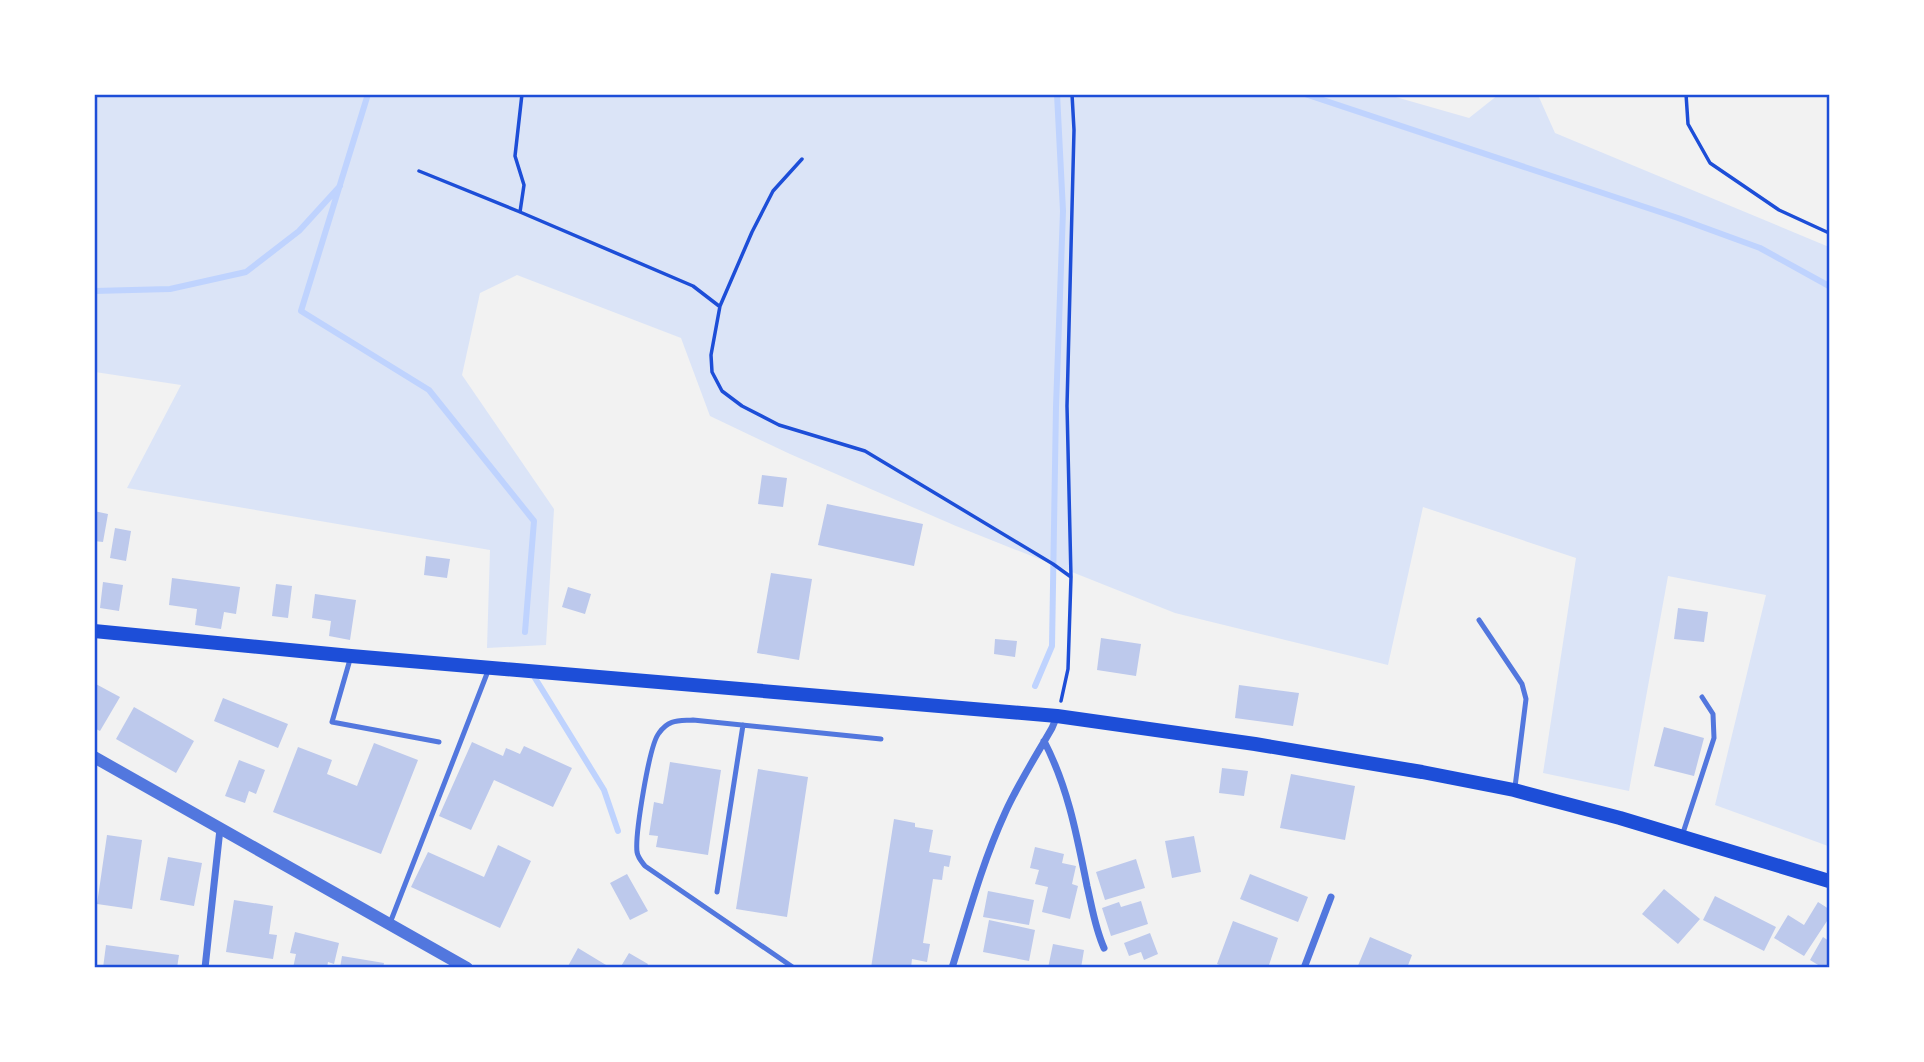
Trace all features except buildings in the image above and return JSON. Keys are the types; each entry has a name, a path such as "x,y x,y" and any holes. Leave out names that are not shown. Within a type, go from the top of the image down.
{"main road":[{"path":"94,631 351,656 1057,716 1255,744 1514,790 1682,836 1829,881"}],"street":[{"path":"952,968 993,840 1013,795 1057,716"},
{"path":"1045,741 1069,799 1095,920 1104,948"},
{"path":"94,757 467,968"},
{"path":"205,968 220,829"},
{"path":"1304,968 1332,897"}],"lane":[{"path":"1479,620 1522,684 1525,699 1514,790"},
{"path":"351,656 332,722 439,742"},
{"path":"389,924 490,668"},
{"path":"1682,836 1714,738 1713,714 1702,697"},
{"path":"794,968 645,866 637,853 652,747 658,733 671,721 693,720 881,740"},
{"path":"717,892 743,725"}],"path":[{"path":"520,212 524,185 515,156 522,94"},
{"path":"1057,716 1068,669 1071,577 1067,406 1074,130 1072,94"},
{"path":"1686,94 1688,124 1710,163 1779,210 1829,233"},
{"path":"802,159 773,191 720,306 711,355 712,372 722,391 742,406 779,425 865,451 1071,577"},
{"path":"419,171 693,286 720,306"}],"shaded area":[{"path":"1385,94 1469,118 1498,95 1538,95 1555,133 1829,247 1828,846 1715,805 1766,595 1668,576 1629,791 1543,773 1576,558 1423,507 1388,665 1175,613 956,526 710,416 681,338 517,275 480,293 462,375 554,509 546,645 487,648 490,550 127,488 181,385 95,372 95,95"}],"waterway":[{"path":"368,94 301,311 429,390 534,521 525,632"},
{"path":"1035,686 1052,646 1063,211 1057,94"},
{"path":"1305,94 1678,218 1760,248 1829,286"},
{"path":"94,291 170,289 246,272 299,231 340,186"},
{"path":"535,678 604,790 618,831"}]}
